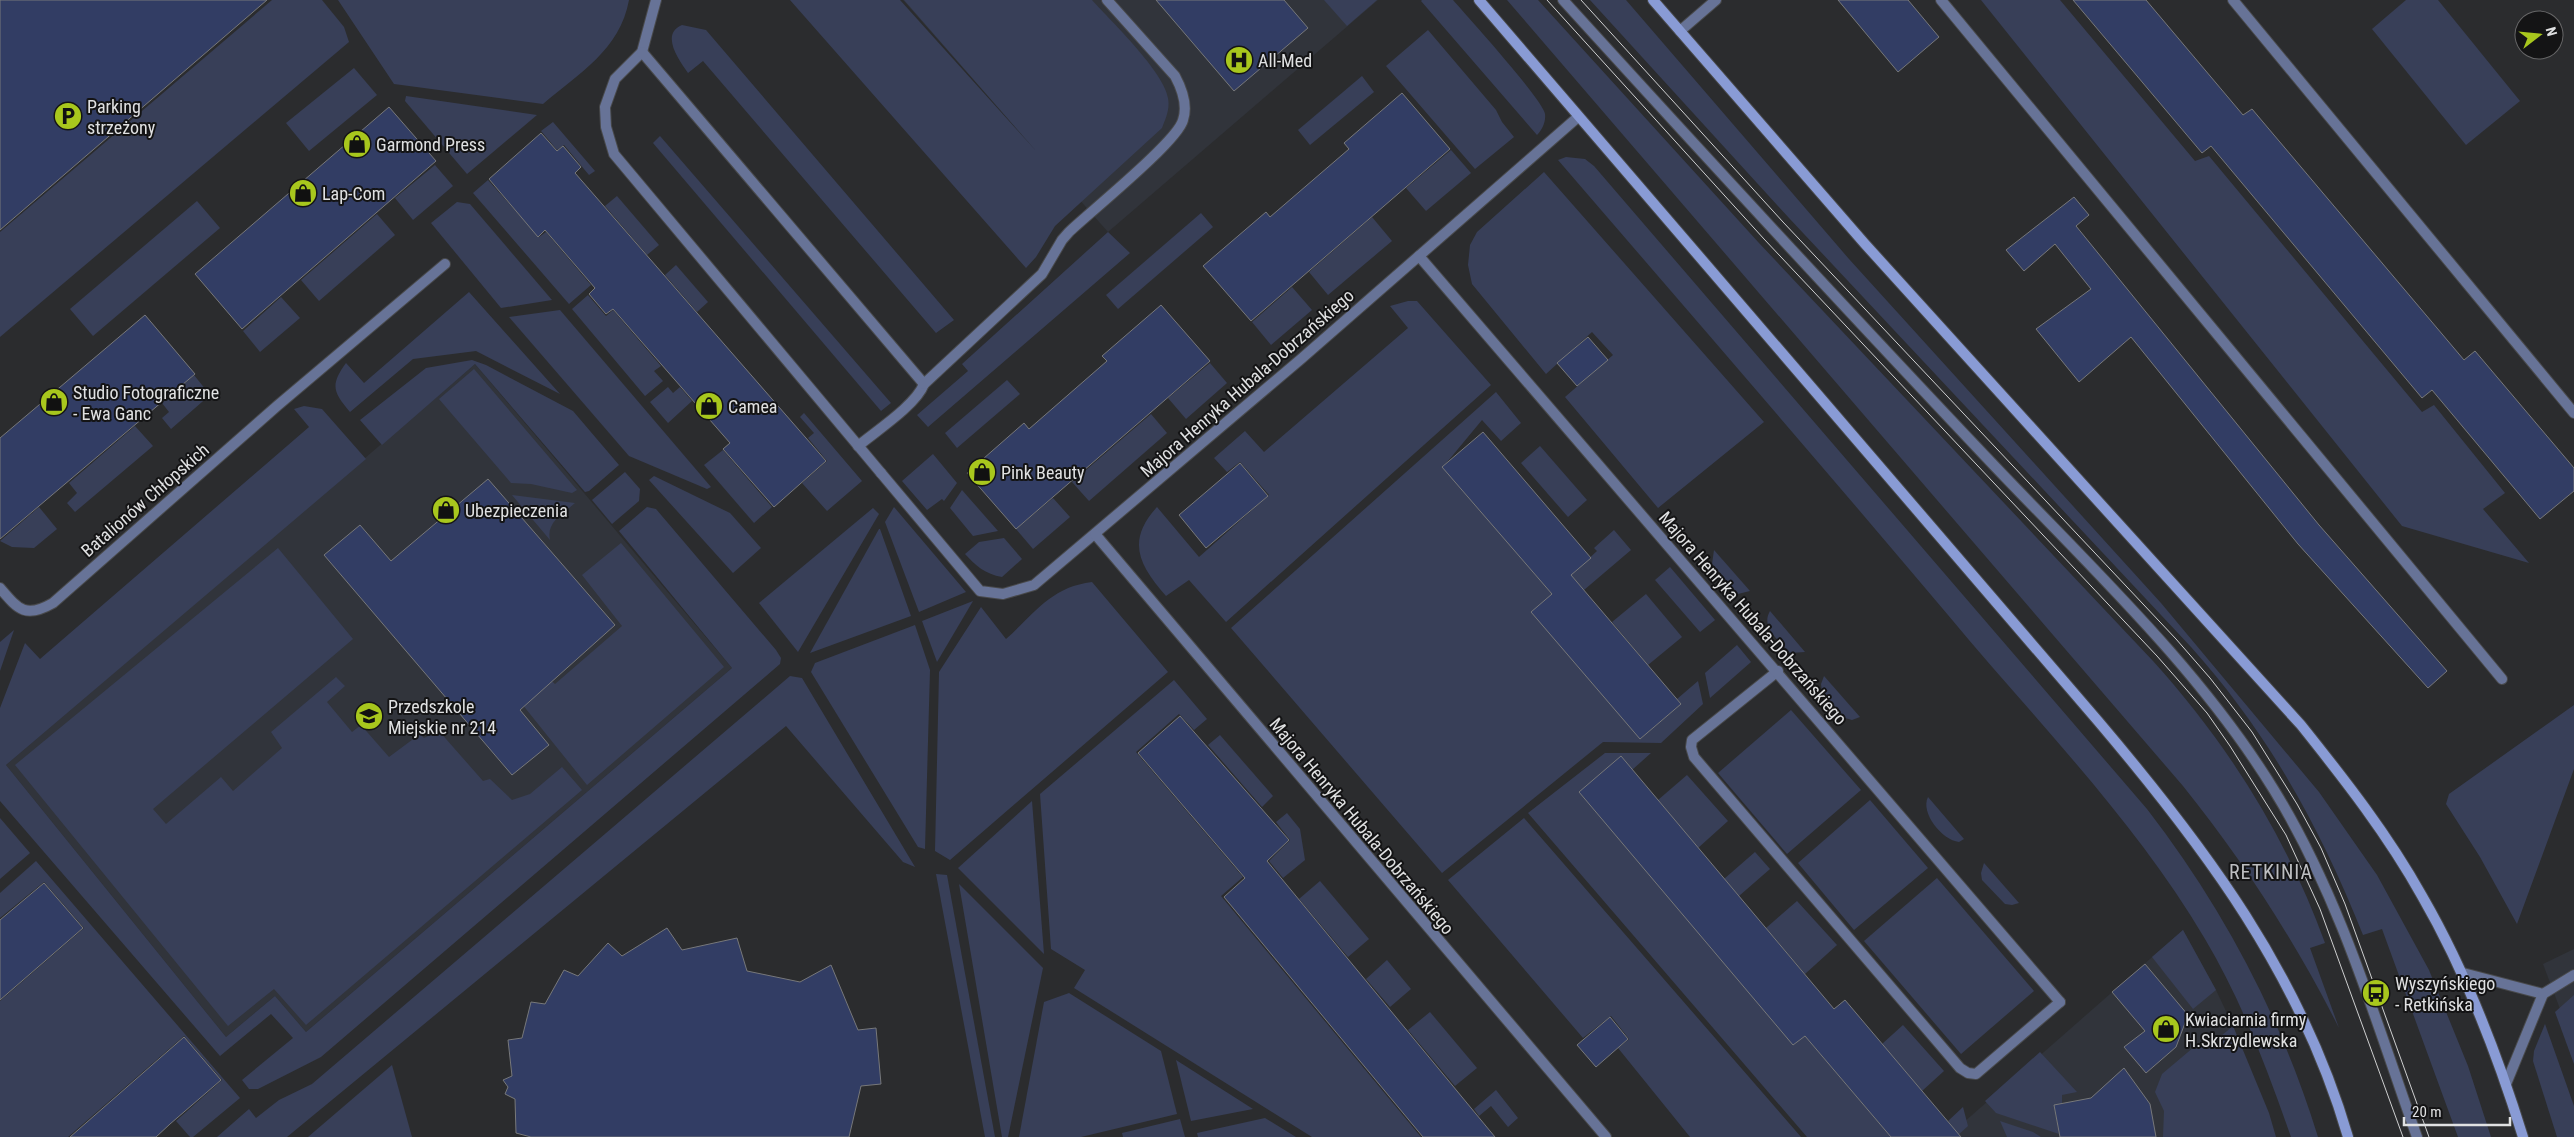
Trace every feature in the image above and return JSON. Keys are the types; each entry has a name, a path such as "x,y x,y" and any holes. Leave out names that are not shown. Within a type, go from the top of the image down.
{"street":[{"path":"656,0 642,52 924,384"},
{"path":"858,446 904,408 921,392 924,384 1042,274 1062,240 1069,232 1168,142 1183,120 1182,90 1175,76 1107,0"},
{"path":"1479,0 2110,735 2201,848 2241,904 2294,998 2322,1061 2347,1136"},
{"path":"1564,0 1773,231 2166,647 2236,732 2281,801 2323,881 2417,1137"},
{"path":"1653,0 1864,244 2302,726 2383,832 2422,896 2462,973 2506,1084 2523,1137"},
{"path":"1680,31 1716,0"},
{"path":"1941,0 2502,679"},
{"path":"2233,0 2574,413"},
{"name":"Majora Henryka Hubala-Dobrzańskiego","path":"642,52 615,79 605,107 606,127 614,154 980,590 1003,594 1034,584 1095,534 1578,117"},
{"name":"Majora Henryka Hubala-Dobrzańskiego","path":"1419,256 1778,671 2060,1002 1976,1074 1968,1074 1960,1068 1694,757 1690,747 1692,740 1778,671"},
{"name":"Batalionów Chłopskich","path":"0,588 23,611 42,609 53,603 277,406 445,264"},
{"name":"Majora Henryka Hubala-Dobrzańskiego","path":"1095,534 1606,1137"},
{"path":"2462,973 2542,994"},
{"path":"2506,1084 2542,994 2574,975"}],"shaded area":[{"path":"272,0 322,0 344,27 349,42 0,337 0,232"},
{"path":"338,0 629,0 617,33 607,47 584,71 543,104 394,84"},
{"path":"790,0 900,0 1037,152 904,0 1092,0 1136,48 1157,75 1168,98 1166,117 1162,128 1055,226 1036,257 1026,268"},
{"path":"903,0 1378,0 1108,232"},
{"path":"1324,0 1377,0 1347,26"},
{"path":"1453,0 1504,58 1532,93 1545,114 1543,126 1537,135 1421,1"},
{"path":"1507,0 1538,0 1759,243 2153,661 2206,725 2253,794 2274,830 2310,904 2325,943 2310,948 2339,1028 2305,964 2248,873 2183,786"},
{"path":"1590,0 1626,0 1849,259 2161,603 2319,792 2377,875 2429,970 2468,1066 2491,1137 2458,1137 2382,929 2363,935 2329,857 2290,783 2245,714 2219,680 2191,647 1789,218"},
{"path":"1981,0 2060,0 2195,161 2209,156 2422,412 2434,405 2505,493 2483,509 2529,563 2402,526"},
{"path":"2406,0 2438,0 2520,101 2466,145 2372,29"},
{"path":"682,25 706,30 954,320 936,333 703,61 688,73 673,48 672,41 672,34"},
{"path":"1428,30 1496,110 1502,122 1514,137 1475,169 1386,66"},
{"path":"354,68 377,95 309,151 286,123"},
{"path":"1362,76 1374,92 1310,145 1298,130"},
{"path":"406,96 537,115 467,174 405,101"},
{"path":"553,122 595,171 589,175 564,145 557,150 541,131"},
{"path":"660,136 891,403 881,411 653,143"},
{"path":"1451,150 1471,173 1426,211 1406,188"},
{"path":"1566,157 1585,159 1594,166 2147,809 2201,886 2248,966 2286,1049 2318,1137 2291,1137 2263,1061 2231,987 2205,939 2148,853 2083,772 1558,160"},
{"path":"435,165 453,186 413,220 395,198"},
{"path":"1544,172 1764,422 1658,508 1565,397 1613,355 1592,332 1546,374 1472,284 1468,265 1470,245 1477,232"},
{"path":"488,180 539,237 546,232 591,285 569,304 473,193"},
{"path":"617,196 659,245 647,255 605,206"},
{"path":"197,201 220,228 93,336 70,309"},
{"path":"457,202 470,204 552,300 501,308 431,223"},
{"path":"1201,213 1213,227 1118,309 1106,295"},
{"path":"377,214 395,235 319,301 301,280"},
{"path":"1372,217 1392,241 1328,295 1309,272"},
{"path":"1108,232 1130,253 928,427 917,415 968,371 962,364"},
{"path":"676,265 708,302 697,312 665,275"},
{"path":"1292,287 1312,310 1271,345 1252,322"},
{"path":"469,292 560,394 476,351 413,359 350,412 337,394 336,388 337,377 346,363 364,383"},
{"path":"588,295 606,316 613,310 661,366 654,371 663,381 645,396 572,309"},
{"path":"281,297 300,318 260,352 243,331"},
{"path":"1408,301 1417,301 1491,385 1226,622 1189,580 1166,596 1149,574 1140,553 1139,542 1147,519 1157,507 1199,557 1269,495 1240,462 1227,472 1214,458 1245,431 1264,452 1408,328 1390,306"},
{"path":"560,310 711,487 707,489 629,456 509,317"},
{"path":"472,360 486,365 573,411 619,465 589,491 585,492 475,364 382,445 360,420 426,368"},
{"path":"1210,363 1227,383 1186,419 1168,398"},
{"name":"Przedszkole Miejskie nr 214","path":"475,364 732,668 306,1032 275,996 226,1037 6,765"},
{"path":"474,369 577,490 572,493 531,484 511,483 439,399"},
{"path":"194,375 210,395 171,429 162,418 169,412 162,403"},
{"path":"1007,380 1020,394 957,448 945,433"},
{"path":"668,387 673,393 680,387 692,401 668,423 650,402"},
{"path":"1496,392 1521,423 1501,441 1482,420 1443,467 1552,594 1640,739 1681,704 1677,699 1698,681 1703,704 1661,743 1603,742 1442,873 1231,628"},
{"path":"304,406 322,409 366,459 6,765 226,1037 275,996 306,1032 732,668 619,531 647,507 656,509 781,658 780,664 321,1057 258,1089 249,1089 242,1080 293,1038 271,1014 220,1056 0,801 0,708 25,643 40,659 309,427 294,409"},
{"path":"804,413 862,481 827,511 802,483 827,461 808,438 814,433 800,417"},
{"path":"1151,414 1167,433 1089,501 1072,482"},
{"path":"135,426 153,446 75,512 67,503 77,493 69,483"},
{"path":"1540,446 1587,500 1568,517 1521,463"},
{"path":"723,450 772,507 754,523 704,465"},
{"path":"933,454 957,483 944,501 942,499 927,510 902,481"},
{"path":"625,472 640,489 639,501 612,524 592,500"},
{"path":"654,476 730,513 761,548 733,573 649,480"},
{"path":"962,490 998,531 973,536 950,508"},
{"path":"512,495 575,503 553,523 549,534 550,540"},
{"path":"1053,498 1070,517 1033,549 1016,529"},
{"path":"39,507 57,529 34,548 12,547 0,541"},
{"path":"894,507 966,592 919,612 885,522"},
{"path":"873,508 879,514 798,652 759,603"},
{"path":"879,529 911,616 810,653"},
{"path":"1614,530 1631,550 1584,590 1571,575 1597,551 1594,548"},
{"path":"1004,538 1022,559 1002,577 981,569 965,554 979,542"},
{"path":"621,543 724,667 587,785 518,699 545,675 555,684 622,626 582,575"},
{"path":"278,548 353,639 153,809 166,824 221,777 233,791 282,748 271,732 336,677 345,686 327,702 352,732 361,725 389,757 420,734 424,738 439,731 483,781 490,779 512,800 530,794 562,767 582,790 306,1025 274,989 228,1026 15,765"},
{"path":"1714,550 1750,591 1738,594 1712,564"},
{"path":"1670,567 1715,620 1700,632 1655,580"},
{"path":"1092,582 1168,672 950,860 935,851 939,672 981,607 1006,639 1054,595 1065,589"},
{"path":"1646,594 1682,637 1648,665 1612,622"},
{"path":"973,601 937,662 922,621"},
{"path":"1770,611 1805,652 1790,653 1772,634 1768,623"},
{"path":"915,625 930,670 925,849 918,847 811,672 815,663"},
{"path":"14,630 0,671 0,642"},
{"path":"1737,645 1751,662 1710,698 1705,673"},
{"path":"790,676 802,678 915,867 903,862 786,726 287,1137 217,1137 249,1109 256,1118 279,1100 312,1084"},
{"path":"1824,676 1860,717 1852,720 1845,718 1822,692 1821,684"},
{"path":"1174,680 1207,719 1194,730 1179,714 1136,752 1243,877 1221,896 1421,1137 1312,1137 1074,988 1085,970 1051,949 1040,794"},
{"path":"2574,705 2574,769 2517,924 2480,857 2446,804 2449,794"},
{"path":"1791,710 1861,790 1787,854 1718,773"},
{"path":"1220,735 1273,796 1262,807 1208,745"},
{"path":"1605,753 1651,753 1632,770 1793,1045 1805,1036 1891,1137 1807,1137 1528,813"},
{"path":"1687,775 1728,821 1698,848 1658,800"},
{"path":"1928,797 1964,839 1959,842 1952,840 1934,825 1927,811 1926,803"},
{"path":"1870,800 1928,868 1854,930 1798,863"},
{"path":"1032,801 1044,954 958,868"},
{"path":"1287,813 1300,829 1305,860 1283,878 1269,861 1290,840 1276,822"},
{"path":"0,818 30,853 0,879"},
{"path":"1524,818 1801,1137 1690,1137 1618,1048 1629,1039 1611,1016 1583,1038 1448,880"},
{"path":"1755,852 1770,869 1739,896 1724,879"},
{"path":"36,861 240,1098 193,1137 190,1137 176,1121 222,1080 184,1036 68,1137 0,1137 0,1001 84,928 44,882 0,918 0,893"},
{"path":"1984,863 2019,903 2005,904 1982,880 1981,873"},
{"path":"936,874 947,875 995,1137 985,1137"},
{"path":"1937,878 2034,991 1961,1054 1864,941"},
{"path":"1320,881 1369,939 1348,957 1299,899"},
{"path":"959,884 1043,968 1008,1137 1002,1137"},
{"path":"1797,901 1837,945 1805,974 1766,928"},
{"path":"2183,930 2216,990 2233,1026 2267,1113 2273,1137 1947,1137"},
{"path":"2183,930 2216,990 2193,1009 2152,957"},
{"path":"2574,949 2574,1046 2543,964"},
{"path":"1387,960 1411,989 1390,1007 1366,979"},
{"path":"1069,993 1161,1051 1177,1114 1081,1137 1019,1137 1044,1002"},
{"path":"2574,995 2574,1064 2555,1012"},
{"path":"1430,1012 1477,1068 1455,1086 1408,1030"},
{"path":"2545,1024 2574,1106 2574,1137 2557,1137 2533,1061 2534,1051"},
{"path":"1903,1025 1944,1071 1922,1091 1882,1044"},
{"path":"2233,1026 2269,1113 2276,1137 2163,1137 2164,1111 2155,1092 2162,1074 2194,1047 2209,1046"},
{"path":"2040,1052 2077,1092 2062,1095 2062,1104 2054,1106 2059,1134 1996,1113 1985,1101"},
{"path":"1176,1060 1253,1109 1191,1121"},
{"path":"392,1065 412,1137 308,1137"},
{"path":"1496,1090 1518,1118 1508,1127 1491,1106 1479,1116 1474,1109"},
{"path":"1963,1107 1968,1126 1956,1137 1941,1137 1952,1127 1948,1121"},
{"path":"1265,1118 1296,1137 1198,1137 1197,1133"},
{"path":"1180,1119 1185,1137 1123,1137 1122,1133"},
{"path":"2000,1121 2033,1132 2041,1137 2007,1137"}],"building":[{"name":"Parking strzeżony","path":"0,0 267,0 0,230"},
{"name":"All-Med","path":"1156,0 1284,0 1308,28 1234,91"},
{"path":"1838,0 1908,0 1939,37 1898,72"},
{"path":"2073,0 2146,0 2243,115 2252,109 2464,360 2475,351 2574,468 2574,491 2540,519 2432,390 2422,398 2211,146 2202,153"},
{"path":"1402,93 1450,149 1251,321 1203,266 1266,212 1270,217 1349,149 1344,143"},
{"path":"389,107 436,161 242,329 195,274"},
{"path":"541,133 557,151 563,146 581,167 575,173 826,461 774,507 723,449 730,443 613,309 606,314 589,294 595,288 545,230 538,237 489,179"},
{"path":"2074,197 2089,215 2076,226 2319,525 2447,671 2428,688 2298,544 2131,337 2079,382 2036,329 2091,289 2055,244 2024,271 2006,250"},
{"path":"1161,305 1210,361 1016,529 967,473 1024,423 1029,429 1107,361 1102,356"},
{"path":"145,315 195,374 0,539 0,438"},
{"path":"1588,337 1608,360 1577,386 1557,363"},
{"path":"1483,432 1591,558 1571,575 1681,704 1640,739 1531,612 1552,594 1442,467"},
{"path":"1240,463 1268,496 1206,548 1179,515"},
{"path":"488,479 615,625 520,710 549,745 512,775 324,555 360,525 391,561"},
{"path":"1180,716 1289,840 1267,861 1495,1137 1423,1137 1224,897 1245,878 1138,753"},
{"path":"1621,756 1834,1009 1845,1000 1961,1137 1891,1137 1805,1036 1793,1045 1579,792"},
{"path":"44,883 83,928 0,1000 0,920"},
{"path":"667,928 682,950 737,938 747,971 800,982 831,965 858,1030 876,1028 881,1084 861,1086 849,1137 531,1137 516,1133 515,1099 505,1094 508,1087 503,1080 512,1076 508,1040 522,1038 531,1002 545,1004 564,970 578,976 608,943 622,956"},
{"path":"2145,964 2188,1015 2176,1047 2146,1073 2124,1047 2145,1031 2112,992"},
{"path":"1610,1017 1628,1039 1596,1067 1577,1045"},
{"path":"184,1037 221,1080 156,1137 70,1137"},
{"path":"2124,1068 2150,1104 2156,1137 2060,1137 2054,1105 2091,1098"}],"tram line":[{"path":"1547,0 1764,239 2157,656 2207,713 2286,835 2320,909 2403,1137"},
{"path":"1581,0 1783,222 2176,639 2210,678 2252,732 2297,804 2321,848 2345,904 2429,1137"}],"place":[{"name":"All-Med","path":"1239,60"},
{"name":"Parking strzeżony","path":"68,116"},
{"name":"Garmond Press","path":"357,144"},
{"name":"Lap-Com","path":"303,193"},
{"name":"Studio Fotograficzne - Ewa Ganc","path":"54,402"},
{"name":"Camea","path":"709,406"},
{"name":"Pink Beauty","path":"982,472"},
{"name":"Ubezpieczenia","path":"446,510"},
{"name":"Przedszkole Miejskie nr 214","path":"369,716"},
{"name":"Wyszyńskiego - Retkińska","path":"2376,993"},
{"name":"Kwiaciarnia firmy H.Skrzydlewska","path":"2166,1029"}],"district":[{"name":"RETKINIA","path":"2271,872"}]}
